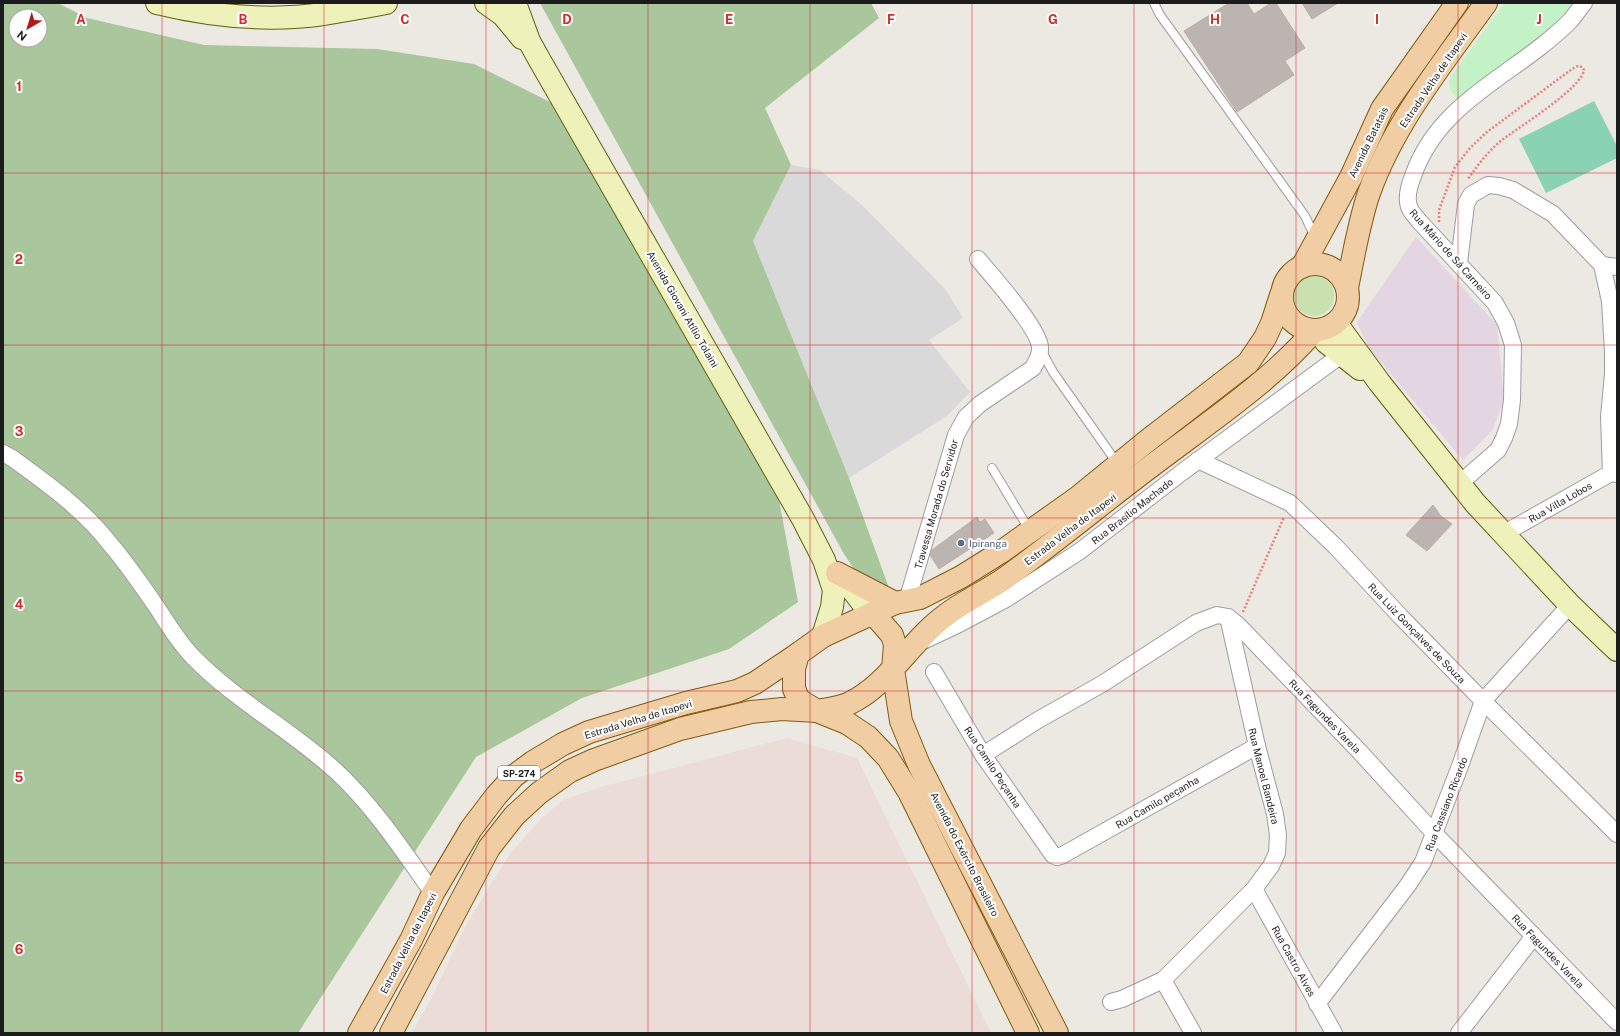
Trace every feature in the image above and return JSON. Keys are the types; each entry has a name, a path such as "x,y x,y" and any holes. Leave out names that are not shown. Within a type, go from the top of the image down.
{"main road":[{"name":"Avenida Batatais","path":"1302,267 1351,177 1382,109 1457,3"},
{"name":"Estrada Velha de Itapevi","path":"1348,281 1369,194 1384,158 1418,98 1486,3"},
{"path":"1315,264 1328,267 1348,281 1347,307 1343,316 1323,328 1300,327 1289,318 1284,311 1281,295 1283,286 1287,278 1294,271 1302,267 1315,264"},
{"name":"Estrada Velha de Itapevi","path":"359,1033 411,940 433,893 471,829 491,802 514,776 533,762 563,744 590,732 686,703 737,691 755,683 824,636 874,617 901,602 920,598 961,577 1031,531 1077,498 1147,441 1248,363 1265,338 1272,323 1281,295"},
{"name":"Estrada Velha de Itapevi","path":"391,1033 489,848 514,816 539,793 570,771 594,760 680,729 750,712 782,709 817,711 847,704 861,696 894,669 931,626 965,601 1002,580 1044,550 1163,457 1245,397 1323,328"},
{"path":"830,566 901,602"},
{"path":"874,617 892,635 895,645 894,669"},
{"path":"798,654 794,669 794,689 799,700 817,711 847,723 868,737 888,758 909,792 1028,1033"},
{"name":"Avenida do Exército Brasileiro","path":"894,669 901,720 919,765 1057,1033"}],"street":[{"path":"157,3 196,12 227,16 270,17 322,14 386,3"},
{"name":"Avenida Giovani Atílio Tolaini","path":"486,3 503,15 539,59"},
{"name":"Avenida Giovani Atílio Tolaini","path":"515,3 529,41 539,59 830,566"},
{"name":"Rua Mário de Sá Carneiro","path":"1460,484 1498,450 1510,424 1513,345 1506,323 1495,303 1438,242 1409,208 1408,196 1411,181 1424,150 1456,111 1549,40 1570,22 1584,3"},
{"path":"1459,263 1466,204 1472,195 1488,185 1513,190 1553,214 1610,266 1610,301 1615,374 1609,417 1614,474"},
{"path":"978,259 1030,324 1040,348"},
{"path":"1323,328 1326,342 1378,382"},
{"path":"1323,328 1378,382 1460,484 1503,534 1570,605 1616,648"},
{"name":"Travessa Morada do Servidor","path":"901,602 956,435 966,417 980,404 1033,368 1038,360 1040,348"},
{"name":"Rua Brasílio Machado","path":"912,649 928,637 959,624 1006,599 1080,551 1198,460 1341,355"},
{"path":"3,453 12,458 72,503 110,543 139,581 179,641 202,667 337,772 369,805 433,893"},
{"name":"Rua Luiz Gonçalves de Souza","path":"1198,460 1290,503 1336,547 1400,616 1483,701 1617,834"},
{"name":"Rua Villa Lobos","path":"1503,534 1614,474"},
{"path":"830,566 851,588 874,617"},
{"path":"824,636 832,607 834,590 830,566"},
{"name":"Rua Cassiano Ricardo","path":"1317,1004 1416,874 1423,862 1483,701 1570,605"},
{"path":"983,755 1038,720 1102,684 1196,623 1217,615 1233,621"},
{"name":"Rua Manoel Bandeira","path":"1111,1002 1122,999 1163,980 1254,889 1271,866 1277,853 1278,835 1275,814 1256,746 1233,621"},
{"name":"Rua Fagundes Varela","path":"1233,621 1360,752 1434,834 1534,936 1617,1024"},
{"name":"Rua Camilo Peçanha","path":"934,672 983,755 1053,855 1057,857"},
{"name":"Rua Camilo peçanha","path":"1057,857 1256,746"},
{"name":"Rua Castro Alves","path":"1254,889 1291,953 1317,1004 1334,1033"},
{"path":"1459,1033 1534,936"},
{"path":"1163,980 1193,1033"},
{"path":"1611,1033 1617,1024"}],"lane":[{"path":"1154,3 1160,15 1305,216 1316,240"},
{"path":"1040,348 1053,372 1118,466"},
{"path":"992,468 1031,531"}],"path":[{"path":"1438,242 1439,210 1443,198 1455,167 1470,148 1487,132 1572,69 1578,66 1582,67 1584,70 1583,75 1577,82 1548,108 1502,140 1481,161 1464,185"},
{"path":"1233,621 1290,503"}],"shaded area":[{"path":"791,165 820,170 863,206 946,290 963,318 929,340 970,392 947,416 849,478 753,241"},
{"path":"1416,237 1497,325 1504,400 1492,431 1463,460 1368,347 1357,322"},
{"path":"787,738 857,758 991,1033 412,1033 433,995 466,925 509,855 540,820 563,800 598,788"}],"green space":[{"path":"3,3 58,3 87,18 204,45 377,49 474,64 552,103 777,489 798,602 729,649 582,698 476,757 298,1033 3,1033"},
{"path":"540,3 871,3 879,18 765,108 791,165 753,241 849,478 889,588 856,572 844,554"},
{"path":"1504,3 1578,3 1568,17 1458,99 1451,90 1449,79"},
{"path":"1594,101 1617,146 1617,158 1546,193 1519,139"},
{"path":"1314,276 1322,278 1328,282 1332,288 1334,296 1332,304 1328,310 1322,314 1314,316 1306,314 1300,310 1296,304 1294,296 1296,288 1300,282 1306,278"}],"building":[{"path":"1229,3 1247,3 1254,14 1271,3 1276,3 1305,48 1285,61 1294,75 1237,112 1184,31"},
{"path":"1302,3 1338,3 1312,19"},
{"path":"1433,505 1441,516 1452,524 1427,551 1406,535"},
{"name":"Ipiranga","path":"977,517 980,522 985,519 994,533 939,569 930,555 932,550"}],"place":[{"name":"Ipiranga","path":"961,543"}]}
